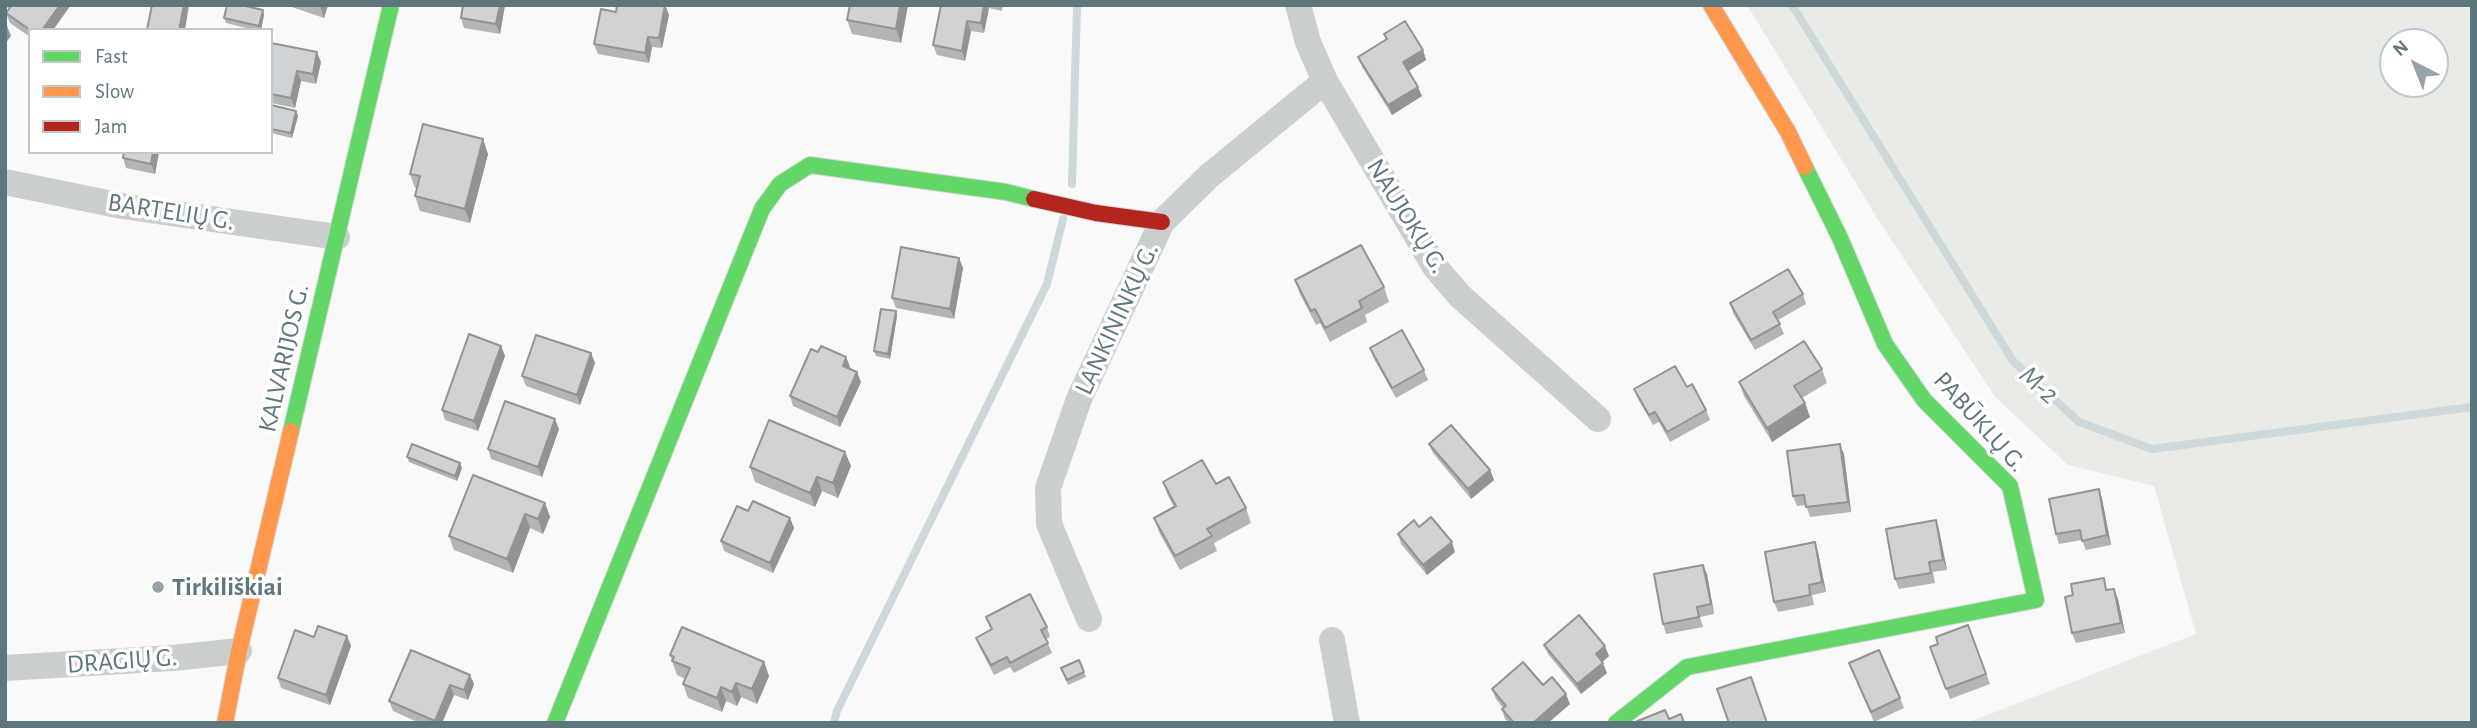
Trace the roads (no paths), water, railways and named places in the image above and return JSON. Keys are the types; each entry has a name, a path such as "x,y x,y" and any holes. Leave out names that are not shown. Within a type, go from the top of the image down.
{"street":[{"name":"KALVARIJOS G.","path":"225,723 239,651 391,5"},
{"name":"NAUJOKŲ G.","path":"1298,5 1308,42 1325,81 1435,267 1460,296 1598,419"},
{"name":"PABŪKLŲ G.","path":"1616,723 1688,667 2036,600 2010,486 1924,400 1885,344 1840,238 1788,132 1711,5"},
{"name":"LANKININKŲ G.","path":"1089,619 1049,524 1048,488 1079,399 1162,222 1209,176 1325,81"},
{"path":"555,723 762,209 780,184 810,165 1006,192 1097,213 1162,222"},
{"name":"BARTELIŲ G.","path":"5,182 122,206 337,237"},
{"path":"1332,640 1347,723"},
{"name":"DRAGIŲ G.","path":"5,668 173,658 239,651"}],"waterway":[{"path":"1072,184 1077,5"},
{"name":"M-2","path":"1792,5 2013,361 2079,422 2152,449 2472,407"},
{"path":"834,723 837,711 1047,284 1063,219"}],"place":[{"name":"Tirkiliškiai","path":"158,587"}]}
